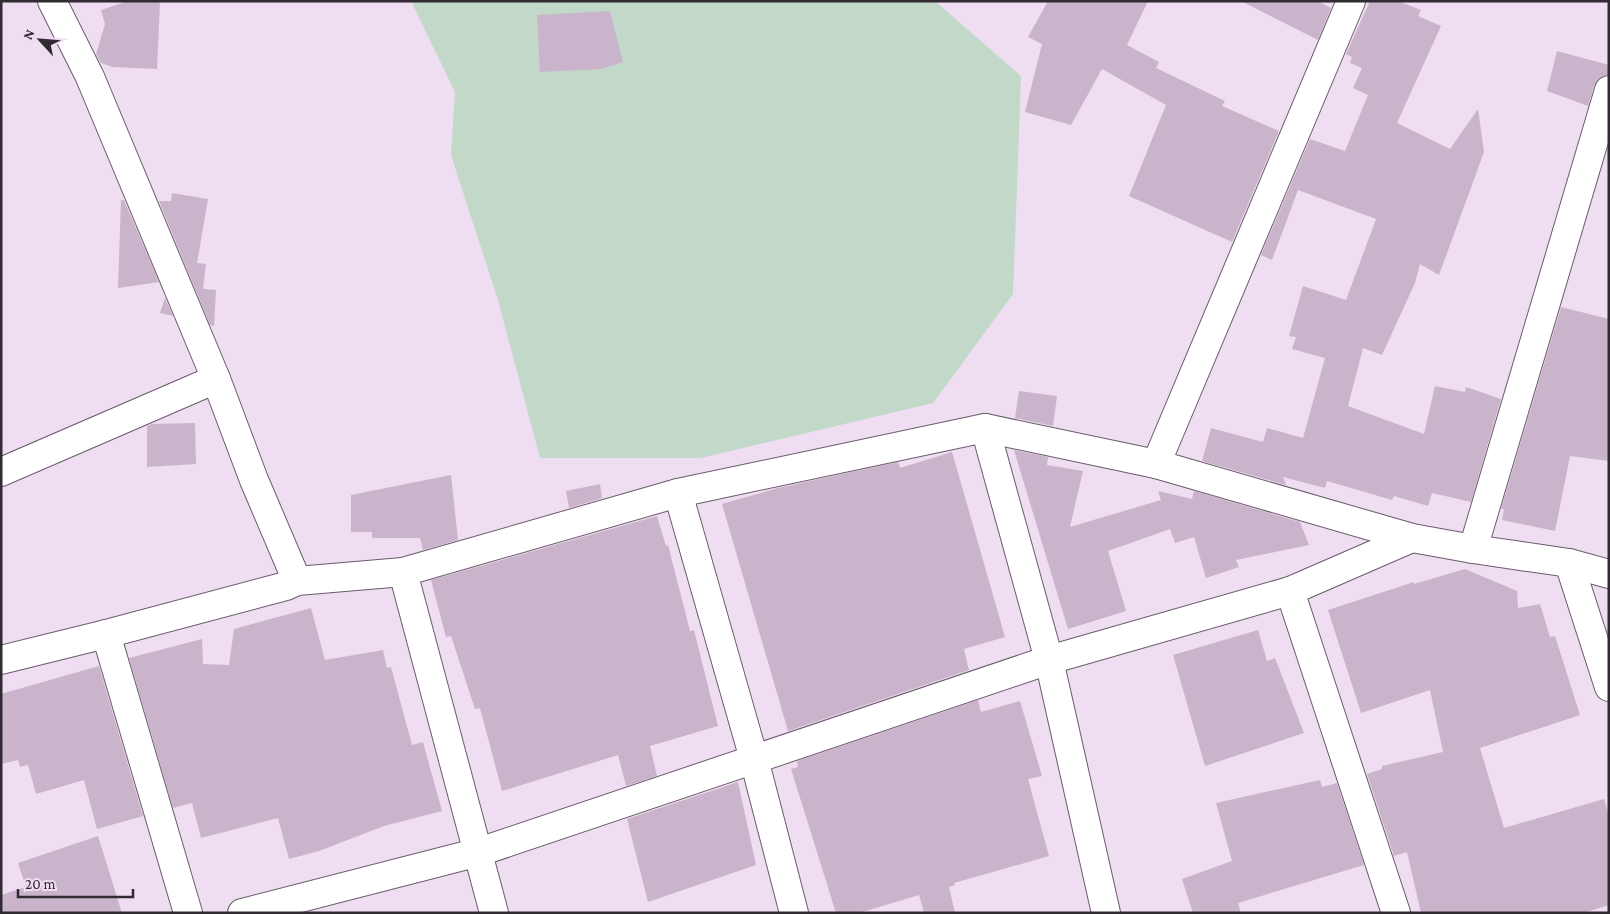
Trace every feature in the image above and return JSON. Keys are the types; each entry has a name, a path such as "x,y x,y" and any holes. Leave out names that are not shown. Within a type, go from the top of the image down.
{"street":[{"path":"52,1 90,77 216,379 254,480 296,581"},
{"path":"1156,464 1351,1"},
{"path":"1473,549 1609,90"},
{"path":"1,472 216,379"},
{"path":"985,428 1049,660 1106,913"},
{"path":"1,660 286,586 296,581 403,572 678,493 985,428 1156,464 1412,538 1569,563 1609,574"},
{"path":"678,493 754,759 794,913"},
{"path":"242,913 479,852 1049,660 1290,591 1412,538"},
{"path":"1569,563 1609,687"},
{"path":"403,572 494,913"},
{"path":"1290,591 1396,913"},
{"path":"106,634 188,913"}],"green space":[{"path":"411,1 935,1 1021,76 1013,294 933,403 701,458 540,458 498,300 451,155 455,92"}],"building":[{"path":"128,1 160,1 157,69 113,67 101,63 96,54 105,24 101,10"},
{"path":"1048,1 1148,1 1127,45 1159,62 1156,68 1225,101 1222,106 1279,131 1232,242 1129,196 1166,105 1102,69 1071,125 1025,112 1042,44 1028,37"},
{"path":"1241,1 1318,1 1331,8 1318,40"},
{"path":"1370,1 1398,1 1421,10 1418,16 1441,26 1397,123 1450,149 1478,109 1484,152 1439,275 1420,264 1415,283 1382,355 1363,348 1348,406 1424,434 1435,386 1465,392 1466,387 1501,399 1471,502 1432,493 1428,506 1394,496 1392,500 1327,481 1325,488 1283,477 1286,485 1202,461 1211,428 1263,442 1267,428 1303,438 1325,358 1292,349 1296,337 1289,336 1303,286 1346,300 1376,219 1298,190 1272,260 1261,255 1310,139 1345,151 1368,95 1353,88 1362,68 1350,63 1352,57 1346,54"},
{"path":"610,11 623,62 601,69 540,72 537,15"},
{"path":"1557,51 1609,65 1609,75 1598,79 1588,106 1547,91"},
{"path":"172,193 208,199 197,263 206,264 203,289 216,290 214,326 210,325 159,201 171,201"},
{"path":"121,200 124,200 159,282 118,288"},
{"path":"165,298 173,316 160,313"},
{"path":"1561,307 1609,319 1609,461 1570,456 1555,531 1502,520 1504,509 1501,509"},
{"path":"1019,391 1057,396 1053,426 1015,418"},
{"path":"195,423 196,464 147,467 147,426 152,424"},
{"path":"1014,450 1048,457 1047,465 1083,471 1070,527 1161,500 1158,491 1192,499 1194,491 1300,522 1309,545 1236,560 1239,567 1206,578 1194,537 1175,543 1170,529 1108,551 1126,611 1068,629"},
{"path":"952,452 1005,637 964,649 969,670 788,731 722,504 778,488 898,462 900,468"},
{"path":"451,475 458,540 423,550 420,538 372,538 372,532 351,532 351,495"},
{"path":"600,484 602,498 569,508 566,491"},
{"path":"657,516 666,546 668,545 690,631 694,630 718,726 650,746 657,776 626,786 618,755 502,791 480,708 475,709 451,636 446,637 431,580"},
{"path":"1465,569 1517,591 1518,608 1540,604 1550,637 1555,636 1580,715 1480,748 1504,828 1604,799 1609,816 1609,905 1583,913 1421,913 1407,852 1394,856 1367,774 1382,769 1382,766 1443,752 1430,690 1361,713 1328,610 1414,582 1414,584"},
{"path":"311,608 325,660 383,650 387,668 391,667 412,745 423,742 442,811 384,826 319,851 289,859 278,818 201,838 192,803 173,808 129,658 202,639 203,664 229,665 234,629"},
{"path":"1258,630 1267,661 1275,658 1304,733 1205,766 1173,655"},
{"path":"99,666 143,816 97,829 84,780 36,794 28,765 20,767 18,760 1,764 1,694"},
{"path":"978,700 981,712 1020,701 1042,776 1028,779 1049,856 954,883 955,885 949,887 955,913 924,913 919,895 859,913 836,913 791,769 798,767 797,761"},
{"path":"1320,780 1322,787 1337,783 1364,865 1238,903 1241,913 1193,913 1182,879 1232,861 1216,803"},
{"path":"738,782 756,865 648,902 627,819"},
{"path":"98,836 122,913 1,913 1,895 26,887 18,863"}]}
